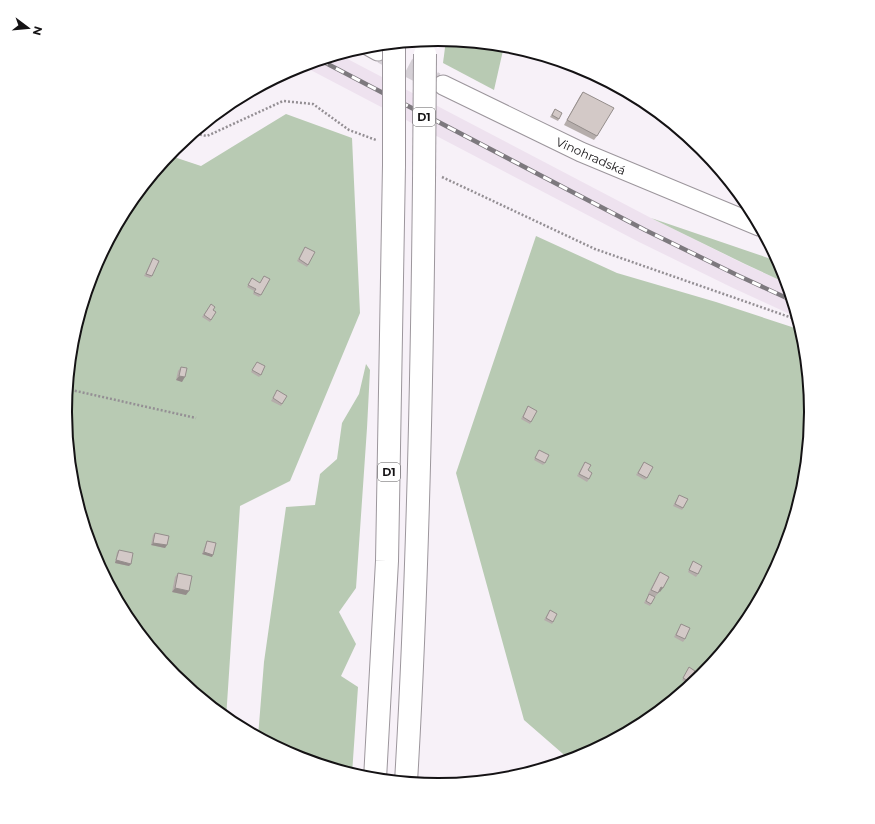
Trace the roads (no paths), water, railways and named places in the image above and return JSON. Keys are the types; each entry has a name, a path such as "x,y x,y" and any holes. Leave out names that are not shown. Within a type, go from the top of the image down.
{"highway":[{"name":"D1","path":"406,776 416,554 421,384 433,179 425,47"},
{"name":"D1","path":"375,773 387,561 394,165 380,51"}],"street":[{"name":"Vinohradská","path":"443,85 581,152 747,217"}],"tunnel":[{"path":"382,54 436,82"}],"railway":[{"path":"326,63 645,230 785,297"}]}
